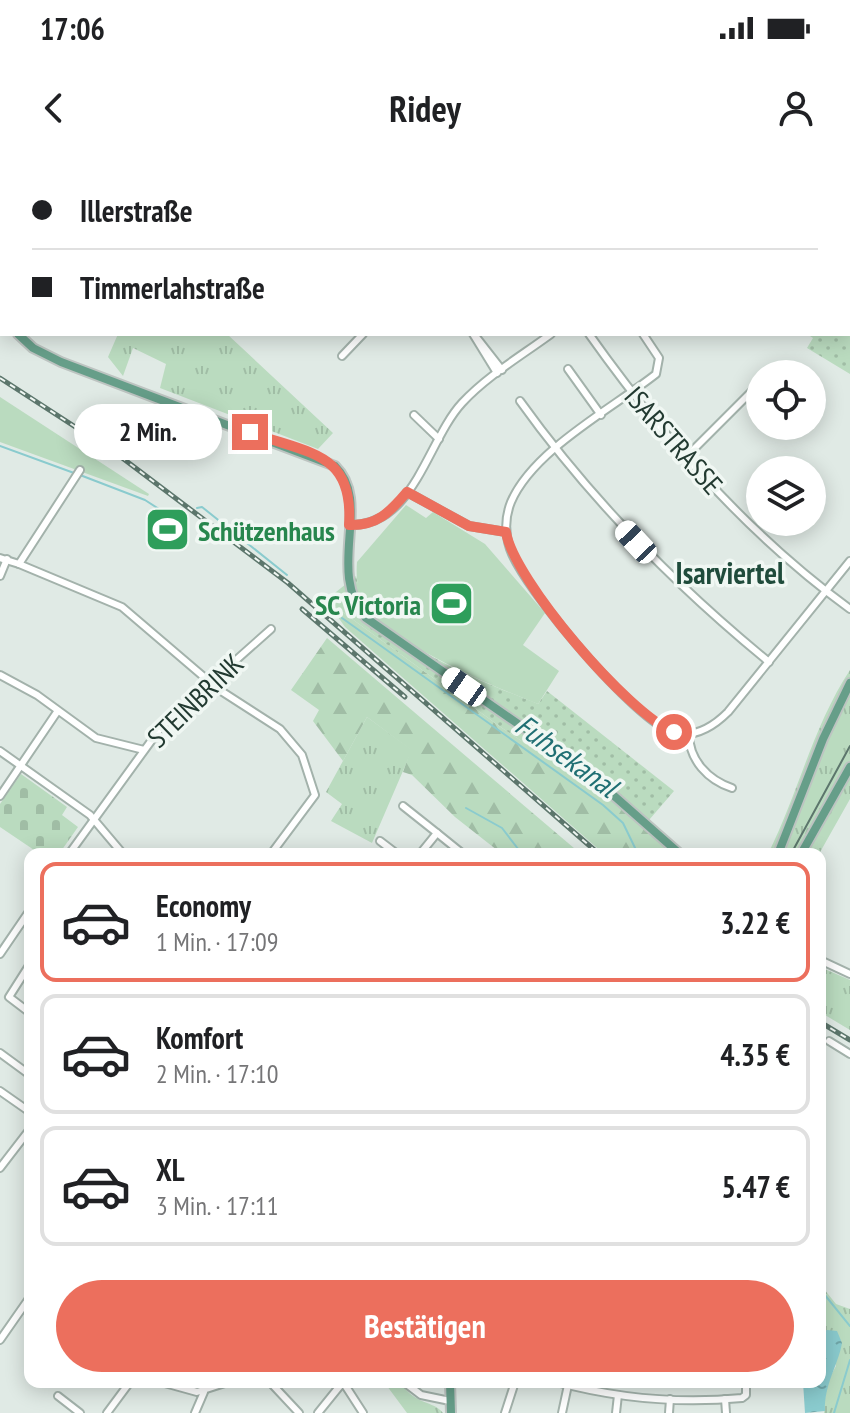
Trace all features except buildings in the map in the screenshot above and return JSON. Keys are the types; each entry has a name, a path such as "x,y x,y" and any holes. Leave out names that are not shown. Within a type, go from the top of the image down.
{"main road":[{"path":"20,336 33,348 74,368 329,462 342,473 347,483 348,581 356,604 366,618 587,772 673,848"},
{"path":"780,848 823,739 850,683"},
{"path":"804,848 850,767"},
{"path":"450,1388 451,1413"}],"street":[{"path":"342,356 361,336"},
{"path":"475,336 500,372"},
{"path":"349,525 370,523 384,516 407,492 459,406 548,336"},
{"name":"ISARSTRASSE","path":"590,336 631,393 685,458 736,511 850,611"},
{"path":"644,336 657,355 659,366 656,374 556,450 516,492 508,513 506,532 521,572 599,668 651,720 674,732 689,734 707,729 724,717 850,561"},
{"path":"568,369 601,415"},
{"path":"685,458 746,397"},
{"path":"520,401 556,450 657,562 769,662"},
{"path":"414,415 439,439"},
{"path":"19,564 79,474"},
{"path":"407,492 469,526 506,532"},
{"path":"0,576 4,558 122,607 213,682 286,734 302,755 313,783 313,801 276,848"},
{"name":"STEINBRINK","path":"74,848 169,719 271,629"},
{"path":"0,675 37,695 96,738 144,750"},
{"path":"0,796 57,712"},
{"path":"689,734 692,752 699,766 732,788"},
{"path":"0,751 95,820 118,848"},
{"path":"403,806 456,848"},
{"path":"425,848 437,833"},
{"path":"380,841 389,848"},
{"path":"0,954 24,919"},
{"path":"826,962 850,974"},
{"path":"24,973 9,997 24,1008"},
{"path":"829,1041 850,1054"},
{"path":"0,1053 24,1071"},
{"path":"0,1091 24,1108"},
{"path":"0,1168 24,1138"},
{"path":"0,1340 24,1306"},
{"path":"107,1413 126,1388"},
{"path":"178,1388 204,1392 214,1388"},
{"path":"276,1388 299,1413"},
{"path":"318,1413 338,1388"},
{"path":"347,1388 363,1413"},
{"path":"412,1388 421,1395 450,1401"},
{"path":"505,1413 513,1388"},
{"path":"562,1413 567,1388"},
{"path":"583,1388 618,1395 670,1399 725,1399 744,1396 745,1388"},
{"path":"195,1413 204,1392"},
{"path":"616,1413 618,1395"},
{"path":"58,1396 80,1413"},
{"path":"669,1413 670,1399"},
{"path":"725,1399 726,1413"}],"green space":[{"path":"117,336 229,336 333,433 318,449 160,388 166,364 133,348 123,376 108,357"},
{"path":"810,336 850,336 850,374 807,348 813,338"},
{"path":"0,397 149,494 148,496 0,442"},
{"name":"SC Victoria","path":"406,505 426,518 433,512 485,544 545,613 523,645 559,671 538,704 441,661 415,646 392,631 362,599 357,581 357,562"},
{"path":"356,576 365,599 382,620 405,639 459,671 538,704 547,691 674,791 643,827 609,799 502,728 326,600"},
{"path":"326,600 502,728 609,799 667,848 597,848 345,627"},
{"path":"327,638 574,848 494,848 455,817 412,775 403,772 411,750 367,717 343,761 313,721 319,710 291,690"},
{"path":"850,670 850,799 822,848 771,848 816,737"},
{"path":"367,717 412,750 372,843 331,821 342,804 326,792"},
{"path":"21,774 67,807 62,815 78,827 63,848 31,848 0,827 0,804"},
{"path":"826,970 850,980 850,1030 826,1016"},
{"path":"826,1292 836,1304 850,1309 850,1413 824,1413 826,1384 836,1366 827,1330"},
{"path":"388,1388 404,1388 443,1413 407,1413"}],"water":[{"path":"826,1331 837,1331 842,1343 827,1392 825,1411 805,1413 803,1388 826,1388"}],"waterway":[{"name":"Fuhsekanal","path":"0,446 74,473"},
{"name":"Fuhsekanal","path":"80,475 145,500 179,522 187,520"},
{"name":"Fuhsekanal","path":"197,508 202,507 287,575"},
{"name":"Fuhsekanal","path":"342,618 603,805 623,823 635,848"},
{"path":"466,808 502,828 517,848"},
{"name":"Fuhsekanal","path":"826,1296 850,1326"},
{"name":"Fuhsekanal","path":"834,1413 850,1360"}],"tram line":[{"path":"794,848 850,746"}],"railway":[{"path":"0,378 117,454 288,583 592,848"},
{"path":"302,609 405,697"},
{"path":"826,1026 850,1040"}],"place":[{"name":"Schützenhaus","path":"167,530"},
{"name":"SC Victoria","path":"452,604"}],"district":[{"name":"Isarviertel","path":"730,572"}],"route":[{"path":"250,432 320,458 339,469 350,493 349,525 363,525 384,516 407,492 469,526 506,532 521,572 560,623 640,710 651,720 674,732"}]}
